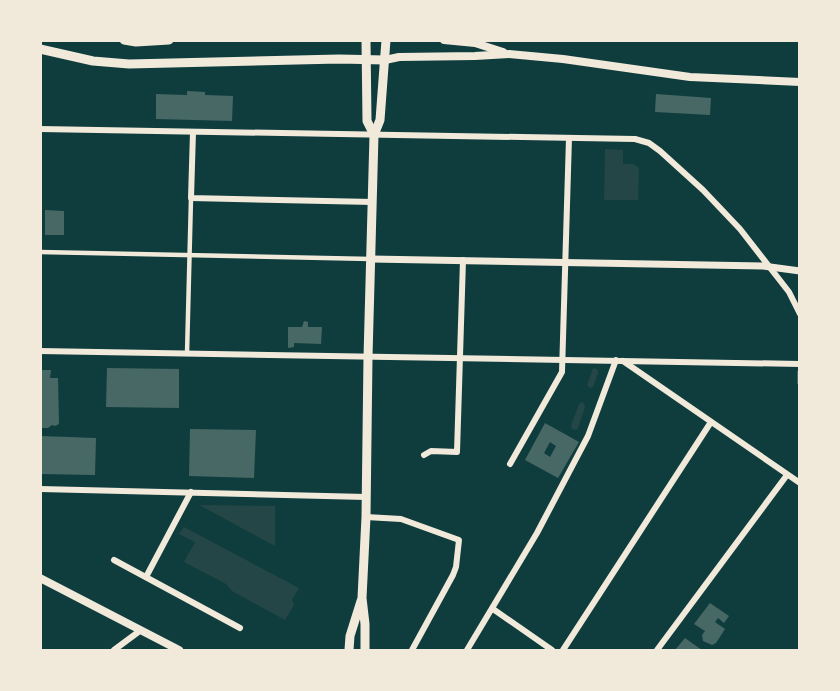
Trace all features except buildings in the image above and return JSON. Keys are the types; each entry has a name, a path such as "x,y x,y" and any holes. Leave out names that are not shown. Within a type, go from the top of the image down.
{"main road":[{"path":"124,40 135,42 169,40"},
{"path":"366,40 367,121 374,135"},
{"path":"365,651 362,598 366,517 374,135 380,120 386,40"},
{"path":"444,40 475,43 510,54"},
{"path":"40,49 93,61 129,64 330,59 385,60 399,57 510,54 690,77 800,82"},
{"path":"40,578 179,651"},
{"path":"349,651 350,636 362,598"}],"street":[{"path":"40,129 635,139 649,143 660,151 740,228 789,292 800,314"},
{"path":"187,354 193,132"},
{"path":"510,464 562,372 569,138"},
{"path":"191,198 373,202"},
{"path":"40,252 770,267 800,271"},
{"path":"424,455 430,451 457,452 463,260"},
{"path":"40,351 800,364"},
{"path":"620,361 800,483"},
{"path":"467,651 537,533 588,436 620,361"},
{"path":"563,651 711,422"},
{"path":"657,651 787,475"},
{"path":"40,489 366,497"},
{"path":"146,577 190,492"},
{"path":"366,517 400,519 459,540 453,575 412,651"},
{"path":"114,560 240,628"},
{"path":"493,609 552,651"},
{"path":"114,651 141,630"}],"shaded area":[{"path":"605,149 623,150 623,164 633,164 639,168 638,200 604,200"},
{"path":"593,368 597,369 598,373 593,387 590,388 587,385"},
{"path":"583,402 585,407 578,428 572,429 571,425 579,404"},
{"path":"199,505 275,506 275,546"},
{"path":"184,527 299,588 292,600 294,605 285,620 232,591 226,584 184,562 195,542 179,534"}]}
